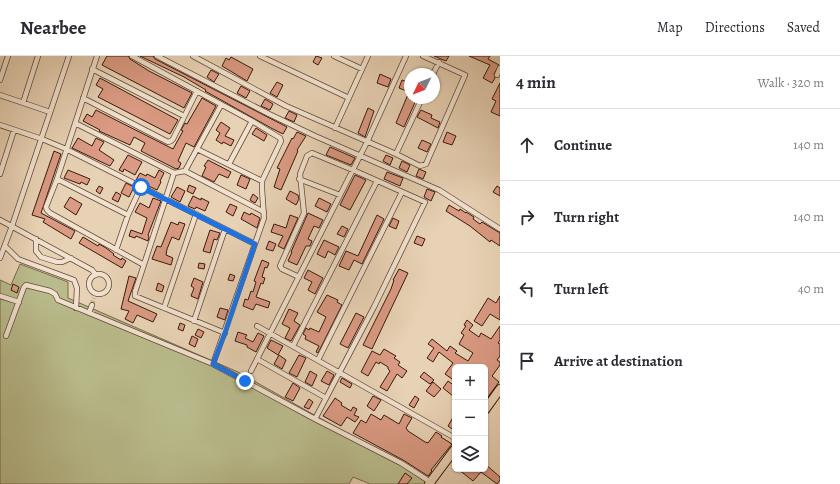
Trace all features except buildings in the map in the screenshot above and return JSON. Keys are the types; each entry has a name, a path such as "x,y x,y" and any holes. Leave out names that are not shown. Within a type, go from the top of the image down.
{"highway":[{"path":"488,406 500,389"},
{"path":"431,483 452,453"}],"street":[{"path":"0,80 8,56"},
{"path":"23,103 38,56"},
{"path":"0,258 42,139 69,56"},
{"path":"97,56 57,179 46,207 50,213 144,266"},
{"path":"132,56 252,121 280,138 281,141 262,181 264,218 213,364"},
{"path":"157,56 269,114 360,156 439,190 500,229"},
{"path":"193,56 286,106 420,166 426,164 465,75 423,56"},
{"path":"260,56 349,98"},
{"path":"334,56 362,68"},
{"path":"335,128 368,56"},
{"path":"251,371 367,142 406,56"},
{"path":"436,68 439,62"},
{"path":"497,76 500,68"},
{"path":"92,69 184,116"},
{"path":"83,98 168,142 173,139 197,91"},
{"path":"0,95 50,112"},
{"path":"185,172 221,104"},
{"path":"396,154 419,104"},
{"path":"229,164 252,121"},
{"path":"75,123 174,173 185,172 264,212"},
{"path":"0,125 66,149 255,244"},
{"path":"0,174 14,130"},
{"path":"197,149 262,181"},
{"path":"299,277 282,269 280,266 304,214 300,174 307,156 312,154 353,170 425,202 374,307 315,419"},
{"path":"174,173 134,292 135,296 225,333"},
{"path":"57,179 128,215"},
{"path":"300,179 340,195"},
{"path":"293,346 377,181"},
{"path":"116,250 128,215 141,187"},
{"path":"318,360 402,192"},
{"path":"164,308 196,214"},
{"path":"0,220 92,270 96,275 101,275 106,278 108,282 106,291 95,296 89,287 89,282 96,275"},
{"path":"194,321 225,229"},
{"path":"36,240 36,251 41,257 57,262 62,262 71,258"},
{"path":"5,246 18,259 74,280 77,288 76,308"},
{"path":"6,336 19,302 22,289 26,285 50,291 55,294 58,300 213,364 401,463 431,483"},
{"path":"0,296 19,302"},
{"path":"89,313 92,305"},
{"path":"257,326 341,372 452,436"},
{"path":"257,359 326,398"}],"green space":[{"path":"20,264 68,282 68,298 238,372 412,470 429,484 370,484 353,477 349,484 0,484 0,280 11,285"}],"tunnel":[{"path":"92,305 94,298"}],"route":[{"path":"141,187 255,244 213,364 245,381"}]}
